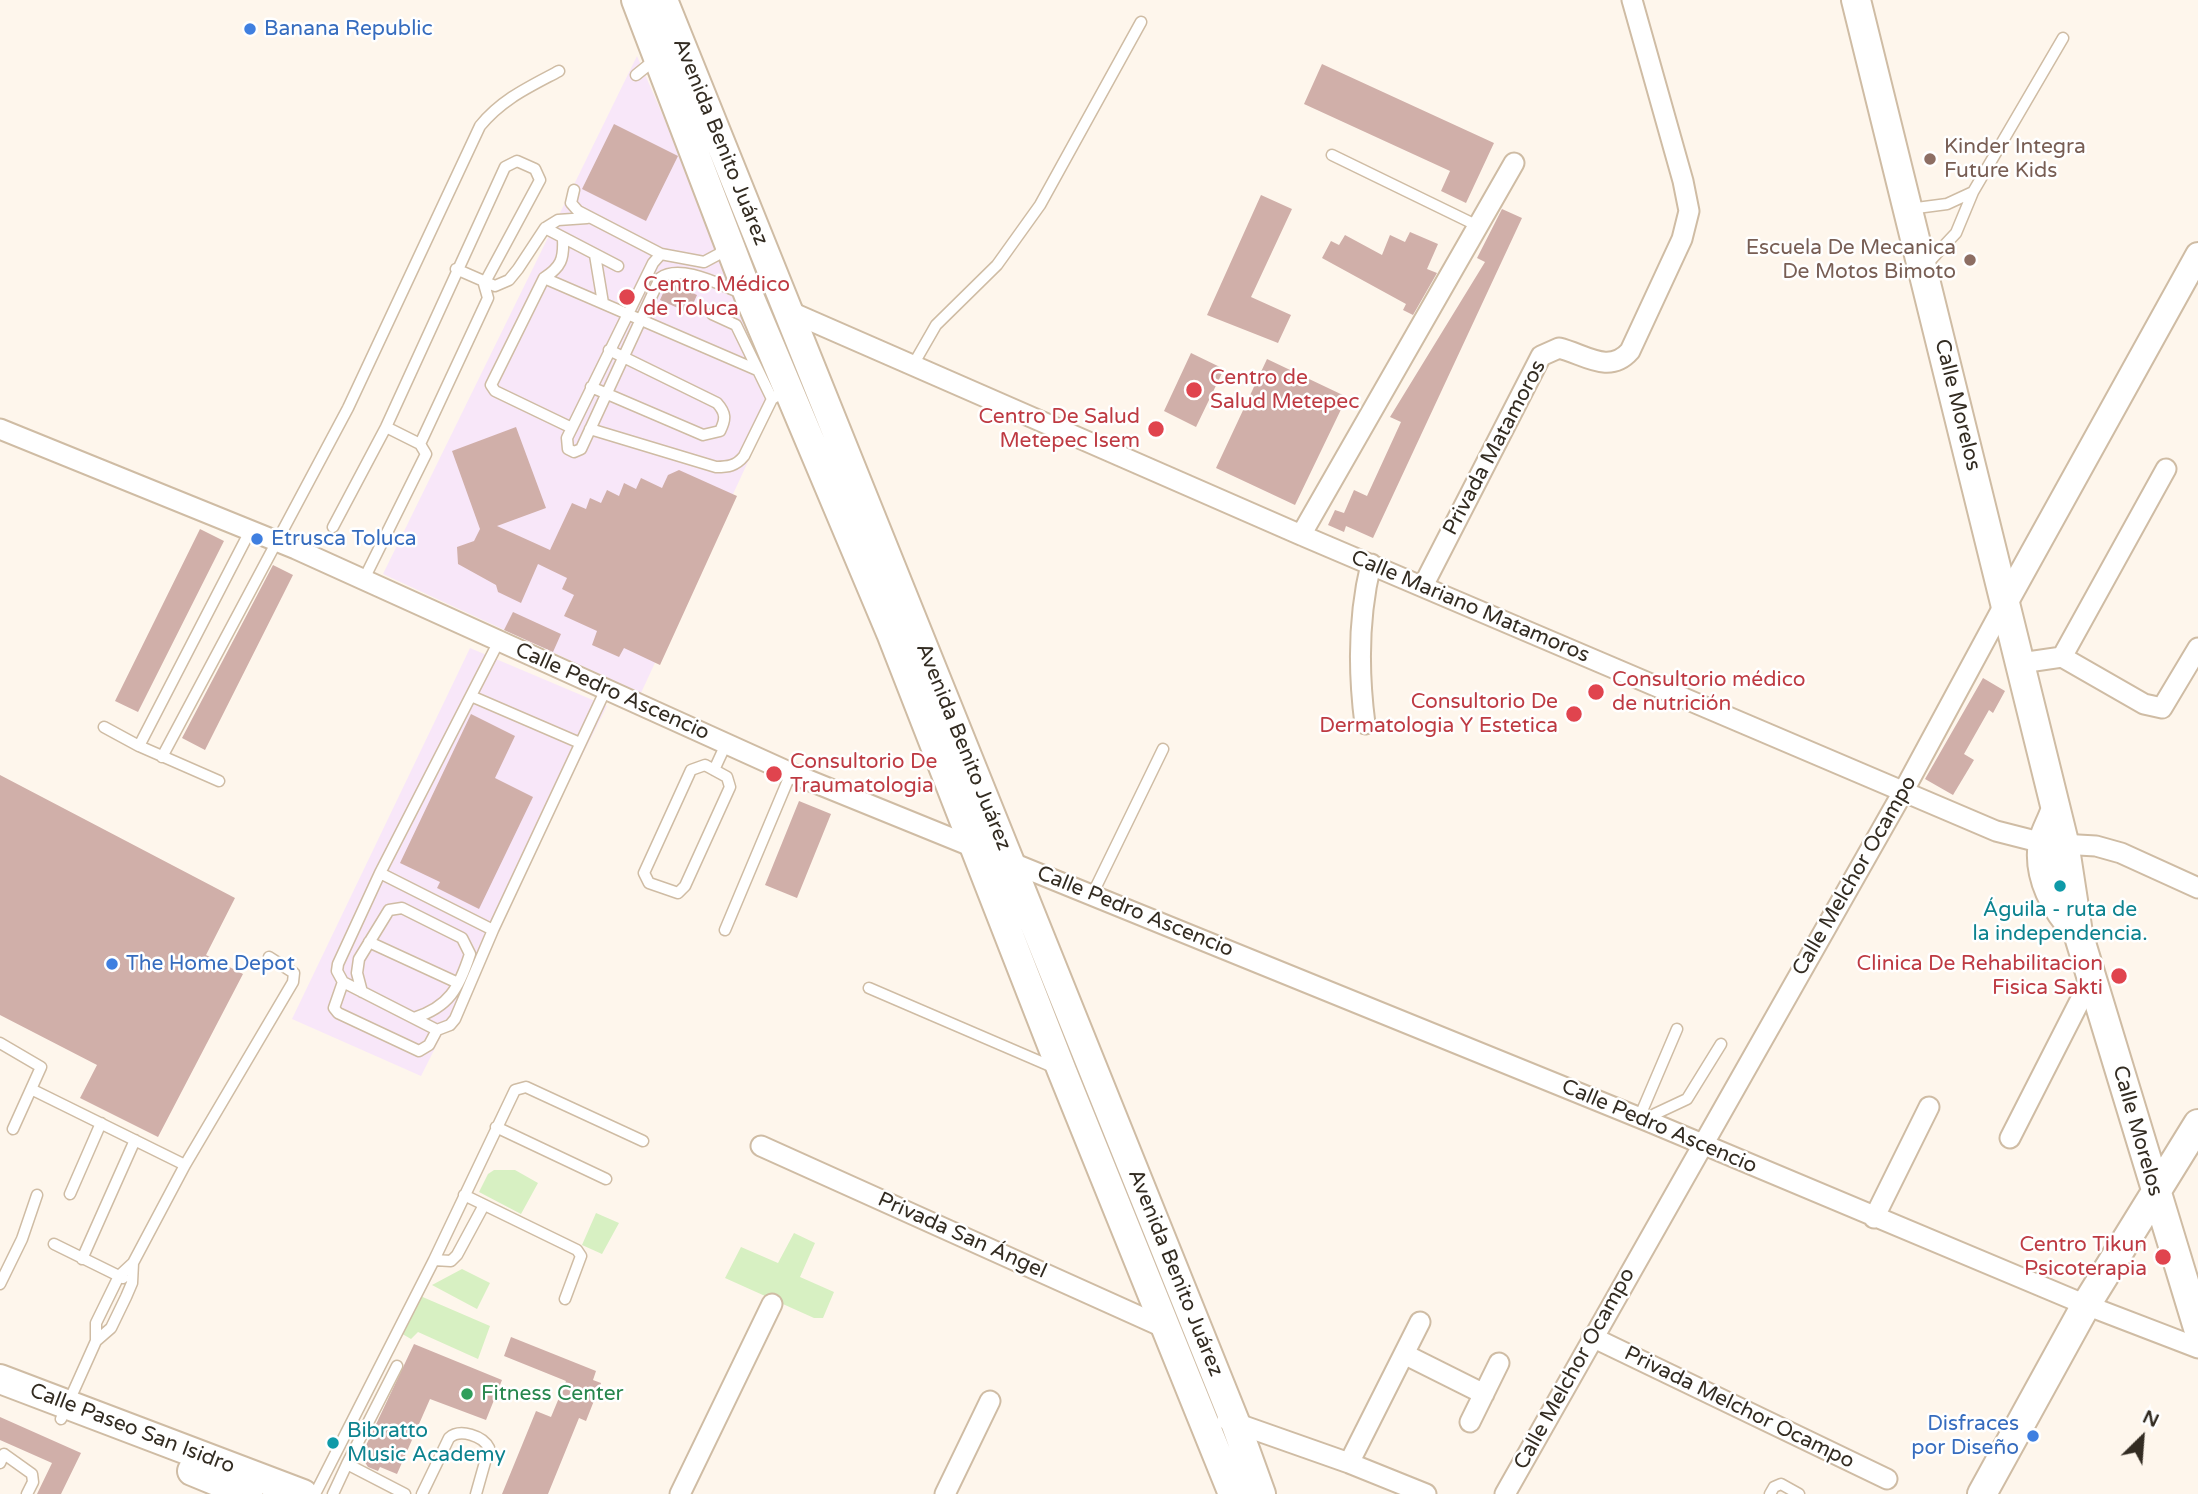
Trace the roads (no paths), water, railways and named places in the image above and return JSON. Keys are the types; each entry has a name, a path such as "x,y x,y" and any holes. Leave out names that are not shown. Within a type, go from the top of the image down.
{"main road":[{"name":"Avenida Benito Juárez","path":"636,0 730,238 780,393 976,848 1163,1327 1201,1412 1233,1494"},
{"name":"Avenida Benito Juárez","path":"663,0 1235,1422 1261,1494"},
{"name":"Calle Morelos","path":"1856,0 2004,605 2021,663 2055,811 2046,883 2059,913 2078,933 2155,1196 2198,1328"},
{"path":"1982,1494 2086,1305 2198,1124"},
{"name":"Calle Paseo San Isidro","path":"1,1387 303,1494"},
{"name":"Calle Paseo San Isidro","path":"64,1411 248,1494"}],"street":[{"name":"Privada Matamoros","path":"1423,586 1541,356 1559,348 1597,362 1613,363 1623,359 1630,351 1682,239 1689,211 1683,181 1632,0"},
{"path":"1301,535 1514,163"},
{"name":"Calle Melchor Ocampo","path":"1505,1494 1903,792 2198,255"},
{"name":"Calle Mariano Matamoros","path":"750,296 1301,535 1996,831 2121,853 2198,888"},
{"name":"Calle Pedro Ascencio","path":"0,429 275,540 791,773 1645,1120 2086,1305 2198,1348"},
{"path":"2062,657 2166,469"},
{"path":"1365,724 1360,685 1361,603 1371,564"},
{"path":"2021,663 2062,657 2144,704 2162,708 2198,648"},
{"path":"2010,1138 2092,976"},
{"path":"1874,1217 1928,1107"},
{"name":"Privada San Ángel","path":"761,1146 1163,1327"},
{"path":"680,1494 772,1304"},
{"path":"1349,1463 1420,1322"},
{"name":"Privada Melchor Ocampo","path":"1592,1337 1887,1479"},
{"path":"1404,1354 1484,1394"},
{"path":"1471,1422 1499,1363"},
{"path":"945,1494 990,1401"},
{"path":"1201,1412 1349,1463 1426,1494"}],"lane":[{"path":"913,365 936,325 997,265 1040,205 1141,22"},
{"path":"1923,268 1955,233 1973,192 2063,38"},
{"path":"636,75 647,63 659,57"},
{"path":"162,757 275,540 348,408 480,126 495,107 512,95 559,71"},
{"path":"1332,155 1478,226"},
{"path":"333,527 386,427 456,269 508,163 517,161 535,169 540,180 484,284 488,298 420,444"},
{"path":"574,190 571,203 587,218 661,254 704,262 719,254 730,238"},
{"path":"1909,209 1947,204 1973,192"},
{"path":"456,269 484,284 495,286 509,280 545,228 558,220 587,218"},
{"path":"545,228 618,266"},
{"path":"563,239 564,254 559,267 544,278 492,380 492,388 572,428"},
{"path":"661,254 647,271 626,312 572,428 565,444 574,452 581,449 656,283 666,274 689,275 750,296"},
{"path":"595,255 603,303"},
{"path":"544,278 757,370"},
{"path":"590,429 716,467 738,464 780,393 757,370 736,325 712,314"},
{"path":"591,387 702,435 720,431 725,420 724,410 717,402 609,350"},
{"path":"364,579 426,454 420,444 386,427"},
{"path":"139,746 250,530"},
{"path":"499,641 380,873 338,964 337,971 343,982 437,1030 450,1026 455,1019 493,930 606,689"},
{"path":"471,696 579,743"},
{"path":"104,727 162,757 219,781"},
{"path":"714,770 726,744"},
{"path":"1092,895 1163,749"},
{"path":"700,765 714,770 730,779 730,787 685,886 678,893 672,893 649,883 644,878 646,865 691,770 700,765"},
{"path":"725,930 791,773"},
{"path":"380,873 493,930"},
{"path":"362,992 356,967 389,910 402,908 461,938 470,954 458,983 442,1007 414,1018"},
{"path":"369,942 458,983"},
{"path":"96,1341 96,1324 119,1276 133,1263 185,1165 293,982 294,973 269,957"},
{"path":"343,982 334,1008 338,1013 419,1051 429,1045 437,1030"},
{"path":"869,988 1062,1071"},
{"path":"1645,1120 1677,1028"},
{"path":"1645,1120 1687,1099 1721,1044"},
{"path":"1,1045 40,1065 33,1090 13,1129"},
{"path":"315,1494 434,1260 515,1090 520,1086 643,1141"},
{"path":"33,1090 185,1165"},
{"path":"70,1195 101,1123"},
{"path":"496,1127 606,1179"},
{"path":"82,1259 135,1140"},
{"path":"0,1284 22,1239 37,1195"},
{"path":"464,1195 577,1251 581,1256 580,1264 565,1299"},
{"path":"434,1260 451,1261 457,1255 484,1205"},
{"path":"54,1244 132,1283"},
{"path":"64,1411 96,1341 111,1328 132,1283 133,1263"},
{"path":"333,1494 397,1366"},
{"path":"422,1494 449,1438 461,1433 482,1439 489,1448 476,1494"},
{"path":"2,1456 32,1474 33,1482 27,1494"},
{"path":"347,1464 405,1494"},
{"path":"1770,1494 1774,1487 1781,1484 1800,1494"}],"place":[{"name":"Banana Republic","path":"250,29"},
{"name":"Kinder Integra Future Kids","path":"1930,159"},
{"name":"Escuela De Mecanica De Motos Bimoto","path":"1970,260"},
{"name":"Centro Médico de Toluca","path":"627,297"},
{"name":"Centro de Salud Metepec","path":"1194,390"},
{"name":"Centro De Salud Metepec Isem","path":"1156,429"},
{"name":"Etrusca Toluca","path":"257,539"},
{"name":"Consultorio médico de nutrición","path":"1596,692"},
{"name":"Consultorio De Dermatologia Y Estetica","path":"1574,714"},
{"name":"Consultorio De Traumatologia","path":"774,774"},
{"name":"Águila - ruta de la independencia.","path":"2060,886"},
{"name":"The Home Depot","path":"112,964"},
{"name":"Clinica De Rehabilitacion Fisica Sakti","path":"2119,976"},
{"name":"Centro Tikun Psicoterapia","path":"2163,1257"},
{"name":"Fitness Center","path":"467,1394"},
{"name":"Disfraces por Diseño","path":"2033,1436"},
{"name":"Bibratto Music Academy","path":"333,1443"}]}
